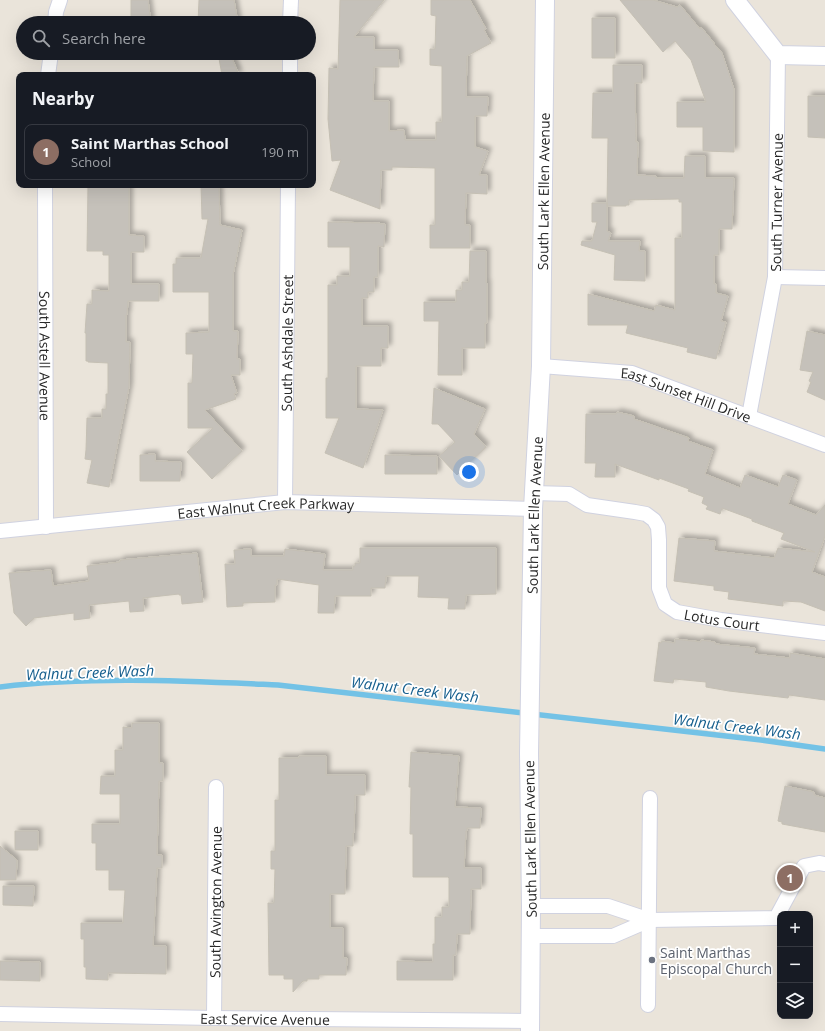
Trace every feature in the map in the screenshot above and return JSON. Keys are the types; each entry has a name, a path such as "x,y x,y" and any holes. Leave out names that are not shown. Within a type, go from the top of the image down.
{"street":[{"path":"56,16 60,0"},
{"path":"290,16 291,0"},
{"name":"South Lark Ellen Avenue","path":"530,1026 530,695 534,501 541,366 545,0"},
{"path":"735,0 778,55 825,56"},
{"name":"South Turner Avenue","path":"749,416 775,277 778,55"},
{"path":"48,72 50,60"},
{"path":"290,60 290,72"},
{"name":"South Astell Avenue","path":"46,188 46,526"},
{"name":"South Ashdale Street","path":"285,502 288,188"},
{"path":"775,277 825,278"},
{"name":"East Sunset Hill Drive","path":"541,366 632,373 825,445"},
{"name":"Lotus Court","path":"534,501 569,494 587,505 646,514 654,520 658,527 659,540 658,588 665,604 677,612 721,620 825,633"},
{"name":"East Walnut Creek Parkway","path":"0,531 285,502 534,501"},
{"name":"South Avington Avenue","path":"214,1018 216,786"},
{"path":"648,1006 650,798"},
{"path":"782,911 788,894 804,866 819,863 825,864"},
{"path":"531,906 608,906 650,920 777,921"},
{"path":"531,936 613,936 650,920"},
{"name":"East Service Avenue","path":"0,1014 530,1026"}],"building":[{"path":"131,0 148,0 150,16 131,16"},
{"path":"199,0 234,0 237,16 198,16"},
{"path":"340,0 384,0 354,37 374,37 374,50 398,50 399,67 374,67 373,101 389,101 389,131 404,130 405,140 436,140 436,122 442,122 442,66 430,65 430,49 435,49 436,16 431,15 431,0 470,0 486,29 484,30 491,43 467,56 466,97 488,97 487,116 475,116 475,147 488,151 479,175 487,175 487,194 466,193 465,225 470,225 470,248 430,248 430,225 435,225 435,168 392,167 392,170 381,170 380,209 330,190 341,160 332,161 328,119 329,68 338,69"},
{"path":"620,0 653,0 677,7 680,5 700,29 701,27 722,53 734,89 734,152 703,151 703,127 677,127 677,102 706,102 691,60 675,41 663,52"},
{"path":"592,18 615,18 615,58 592,58"},
{"path":"219,60 233,60 238,72 221,72"},
{"path":"613,65 642,65 642,83 635,83 636,142 638,142 637,175 656,176 656,178 684,178 685,156 705,156 705,178 734,178 732,229 719,229 719,255 714,255 714,284 716,284 716,293 728,296 721,321 726,322 716,359 687,352 688,348 626,333 628,325 588,325 588,294 654,311 656,305 675,310 675,238 682,238 682,202 679,202 679,199 629,200 629,205 626,206 607,206 608,138 592,138 593,93 613,93"},
{"path":"808,96 825,96 825,138 808,137"},
{"path":"88,188 129,188 129,235 144,236 144,252 131,252 131,284 159,284 159,301 128,301 126,315 126,342 130,342 129,387 109,487 87,483 92,460 85,459 87,418 102,418 102,409 106,409 106,394 108,394 108,363 86,361 85,333 87,304 92,304 92,290 109,291 109,255 103,255 103,251 87,251"},
{"path":"201,188 219,188 220,225 242,230 233,275 233,331 238,331 237,359 240,359 240,375 231,375 237,393 234,394 236,399 205,410 242,451 212,479 187,452 213,428 188,428 188,383 192,383 193,354 186,354 186,333 209,332 209,292 173,292 173,264 176,264 176,258 201,258 208,219 202,219"},
{"path":"592,203 607,203 607,231 611,233 608,241 640,241 639,251 645,251 645,281 614,280 615,255 581,245 582,241 592,241 597,222 592,222"},
{"path":"328,222 385,224 384,247 378,246 378,277 374,277 374,292 368,292 368,298 362,298 362,326 388,326 388,348 381,348 381,366 356,366 356,409 383,410 363,468 325,453 339,418 326,418 326,378 328,378 328,285 337,285 337,276 350,276 350,247 328,247"},
{"path":"470,251 486,251 487,323 485,323 485,348 462,348 462,375 438,375 439,321 424,321 424,302 456,302 456,290 462,290 462,282 469,282"},
{"path":"807,331 825,335 825,400 807,392 811,382 809,381 813,372 800,370"},
{"path":"434,388 485,409 474,434 486,447 457,475 439,456 455,442 438,424 432,424"},
{"path":"617,412 634,416 634,419 689,438 688,441 713,450 705,474 740,488 745,475 778,487 783,475 797,480 788,504 816,515 825,505 825,536 812,572 825,577 825,611 801,602 783,601 783,606 728,599 729,592 714,590 714,586 674,581 679,538 715,541 714,551 774,558 778,548 815,552 781,539 784,533 752,521 752,519 722,508 720,514 706,509 708,506 702,503 704,497 688,491 689,489 659,478 659,480 615,464 615,477 595,477 596,463 585,463 586,414 616,414"},
{"path":"155,454 155,461 181,462 180,481 140,481 140,455"},
{"path":"385,455 437,456 437,474 385,474"},
{"path":"360,548 496,548 496,594 466,595 465,609 448,609 449,598 418,597 419,576 386,576 385,588 371,588 371,596 335,596 334,613 318,613 319,585 277,579 277,585 275,585 275,602 243,603 243,606 227,607 225,564 235,564 234,550 251,549 251,556 284,556 285,549 325,554 323,570 353,570 355,563 360,563"},
{"path":"197,553 203,602 182,604 181,595 179,594 143,598 144,611 130,612 129,601 89,605 90,618 74,620 74,613 34,618 26,626 14,613 9,573 51,570 53,586 89,581 87,566 120,562 120,560"},
{"path":"675,639 701,642 701,640 715,642 715,644 755,648 754,654 790,658 790,653 825,659 825,700 789,695 788,698 729,691 706,687 706,682 674,679 673,683 654,681 659,642 675,643"},
{"path":"132,723 159,723 159,763 163,763 163,781 159,781 157,855 162,855 162,868 157,868 153,946 166,946 166,974 108,973 108,980 86,979 86,967 84,967 84,939 81,939 81,923 123,923 125,890 109,890 109,870 96,870 96,843 92,843 92,824 120,824 120,794 100,794 101,776 115,776 115,750 123,750 123,727 132,728"},
{"path":"411,752 459,756 455,807 481,808 480,828 467,828 466,831 464,868 481,868 481,889 471,889 470,934 457,934 456,955 453,955 453,980 397,980 397,961 433,962 435,917 442,917 442,907 449,907 448,877 413,877 413,834 410,834 411,787 409,787"},
{"path":"299,756 326,756 326,775 365,775 365,795 355,795 353,846 346,846 345,894 330,894 330,928 343,928 343,958 347,958 346,975 319,975 319,979 307,979 307,981 303,981 293,992 293,979 284,979 284,975 269,975 268,903 274,903 275,869 271,869 271,851 275,851 275,800 279,800 279,758 299,758"},
{"path":"785,786 814,792 814,795 825,798 825,832 782,824 782,822 778,821"},
{"path":"15,831 38,831 38,850 15,850"},
{"path":"0,846 17,860 16,880 0,880"},
{"path":"3,886 34,886 33,906 3,905"},
{"path":"0,961 40,962 40,981 0,980"}],"waterway":[{"name":"Walnut Creek Wash","path":"0,687 69,681 104,680 278,685 761,740 825,749"}],"place":[{"name":"Saint Marthas School","path":"790,878"},
{"name":"Saint Marthas Episcopal Church","path":"652,960"}]}
